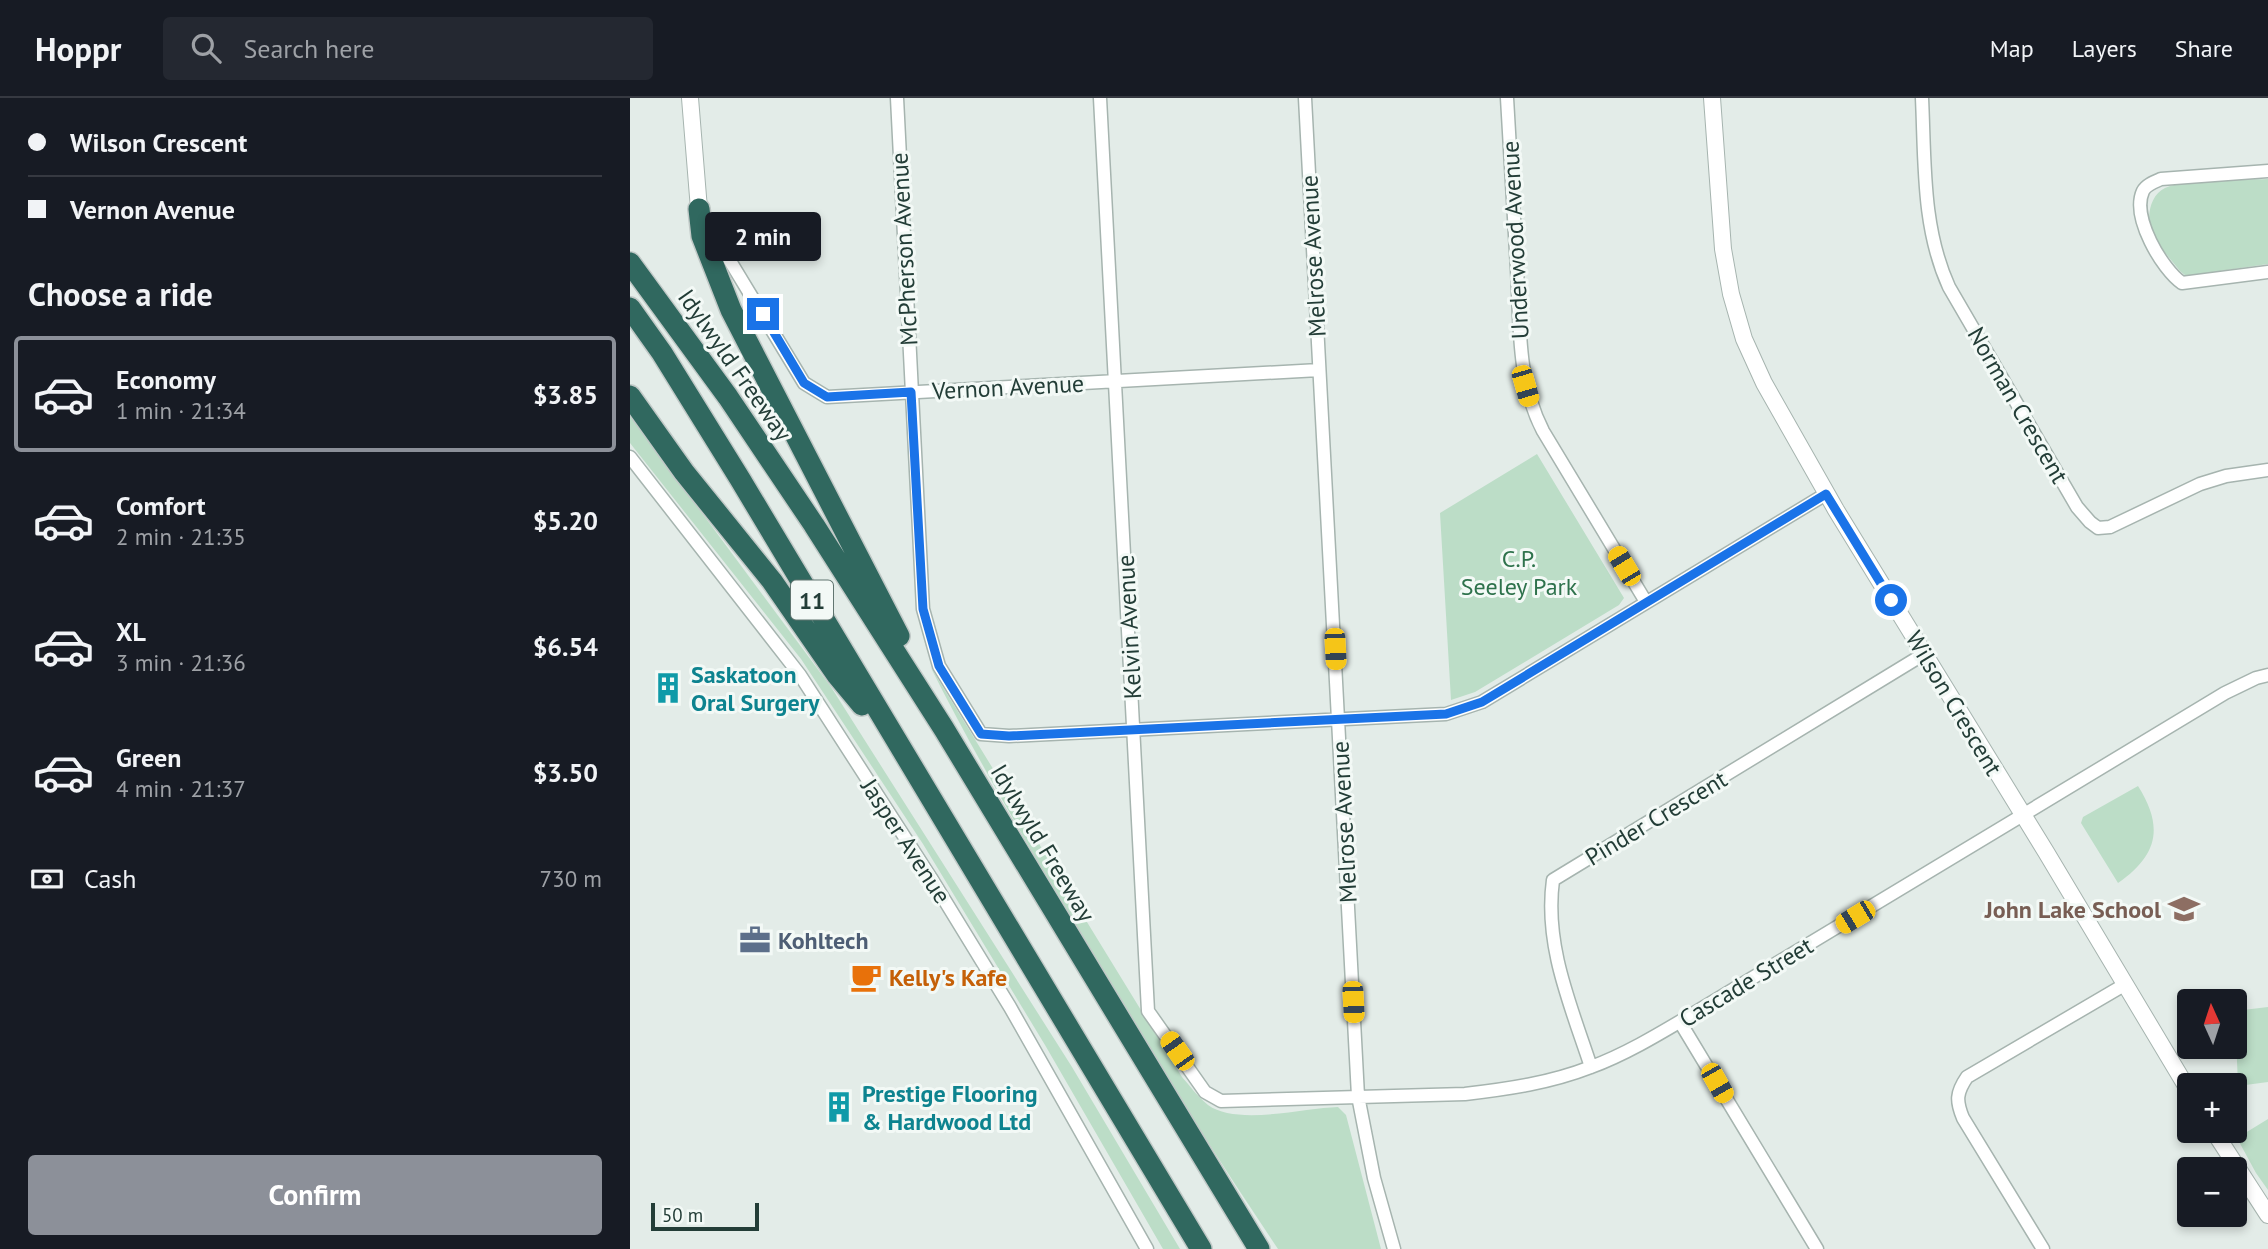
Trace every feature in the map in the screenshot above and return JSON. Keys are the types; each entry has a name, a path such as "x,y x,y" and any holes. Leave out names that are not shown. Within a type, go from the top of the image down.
{"highway":[{"path":"699,209 702,236 731,310 944,729"},
{"name":"Idylwyld Freeway","path":"630,263 814,525 944,729 1259,1249"},
{"name":"11","path":"630,308 662,353 733,468 1201,1249"},
{"path":"630,396 684,472 772,581 837,674 906,758"}],"street":[{"name":"Vernon Avenue","path":"690,98 695,186 699,209 804,383 827,397 1319,370"},
{"name":"McPherson Avenue","path":"897,98 923,609 939,666 981,734 1009,736 1134,729"},
{"name":"Kelvin Avenue","path":"1100,98 1148,1011 1205,1092 1221,1101 1249,1100"},
{"name":"Melrose Avenue","path":"1305,98 1358,1096 1374,1178 1394,1249"},
{"name":"Underwood Avenue","path":"1507,98 1525,386 1532,411 1543,432 1646,602"},
{"name":"Wilson Crescent","path":"1712,98 1723,249 1731,294 1744,339 1764,383 1826,494 2178,1073"},
{"name":"Norman Crescent","path":"1922,98 1926,198 1937,262 1949,288 2077,507 2090,522 2098,527 2110,527 2200,484 2226,476 2268,470"},
{"path":"2268,171 2161,179 2143,191 2140,209 2145,231 2173,276 2182,283 2268,272"},
{"name":"Jasper Avenue","path":"630,457 800,675 1010,1007 1147,1249"},
{"path":"1134,729 1446,714 1482,702 1826,494"},
{"name":"Pinder Crescent","path":"1591,1068 1552,943 1550,899 1553,880 1924,654"},
{"name":"Cascade Street","path":"1249,1100 1465,1094 1505,1090 1591,1068 1680,1021 2225,693 2268,675"},
{"path":"2042,1249 1963,1118 1956,1101 1958,1090 1967,1077 2124,985"},
{"path":"1680,1021 1817,1249"},
{"path":"2221,1143 2268,1215"}],"green space":[{"path":"2268,179 2268,264 2186,276 2163,250 2152,232 2149,221 2151,204 2165,188 2200,181"},
{"path":"630,416 831,687 1072,1067 1180,1249 1163,1249 1045,1045 923,844 801,659 630,443"},
{"name":"C.P. Seeley Park","path":"1537,454 1624,598 1619,605 1475,692 1451,700 1440,513"},
{"path":"930,666 1182,1077 1197,1095 1220,1111 1236,1114 1271,1114 1338,1107 1346,1115 1381,1249 1278,1249 1117,997 989,777"},
{"path":"2138,786 2151,815 2153,839 2142,862 2118,883 2081,823 2083,817"},
{"path":"2268,1007 2268,1082 2247,1085 2247,1073 2237,1073 2237,1059 2247,1059 2247,1010"},
{"path":"2268,1119 2268,1190 2240,1143 2247,1143 2247,1132"}],"place":[{"name":"Saskatoon Oral Surgery","path":"668,688"},
{"name":"John Lake School","path":"2184,909"},
{"name":"Kohltech","path":"755,940"},
{"name":"Kelly's Kafe","path":"866,977"},
{"name":"Prestige Flooring & Hardwood Ltd","path":"839,1107"}],"route":[{"path":"763,314 804,383 827,397 911,392 923,609 939,666 981,734 1009,736 1446,714 1482,702 1826,494 1891,600"}]}
